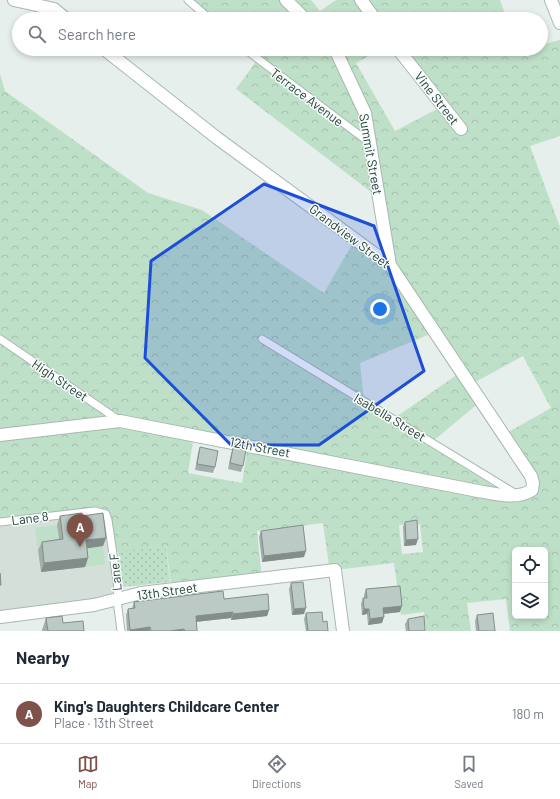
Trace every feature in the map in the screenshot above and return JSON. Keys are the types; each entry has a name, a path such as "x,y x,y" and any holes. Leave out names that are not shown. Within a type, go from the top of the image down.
{"street":[{"path":"14,0 54,10 57,12"},
{"path":"286,0 299,12"},
{"path":"362,0 370,12"},
{"path":"551,0 560,23"},
{"name":"Grandview Street","path":"113,56 217,138 390,265 530,476 533,483 532,490 526,494 518,495"},
{"name":"Summit Street","path":"338,56 365,113 390,265"},
{"name":"Vine Street","path":"404,56 461,129"},
{"name":"12th Street","path":"0,435 120,421 471,489 518,495"},
{"name":"13th Street","path":"0,617 94,605 141,594 336,570 343,631"}],"lane":[{"path":"188,0 202,12"},
{"name":"Terrace Avenue","path":"254,56 370,143"},
{"name":"High Street","path":"0,339 120,421"},
{"name":"Isabella Street","path":"262,339 518,495"},
{"name":"Lane 8","path":"0,522 95,510 106,514"},
{"name":"Lane F","path":"106,514 118,588 117,600 121,631"}],"highlighted area":[{"path":"264,184 374,226 424,371 319,445 231,445 145,358 151,261"}],"shaded area":[{"path":"95,511 106,514 117,600 0,617 0,522"}],"green space":[{"path":"188,0 311,0 320,11 336,0 500,0 504,12 202,12"},
{"path":"560,40 560,136 530,146 560,227 560,631 510,631 506,599 467,603 471,631 426,631 424,612 401,615 394,563 335,570 329,566 323,523 257,531 262,579 172,590 166,546 113,552 108,520 101,512 0,522 0,74 5,91 148,193 202,210 324,293 355,239 389,264 379,198 236,89 257,60 253,56 368,56 356,63 395,131 443,106 404,56 548,56 548,43","holes":["435,332 461,372 393,419 364,401 360,363","523,356 551,408 503,435 532,490 518,495 432,442 481,401 470,385","194,435 248,445 242,483 188,473","420,524 423,552 402,554 399,525"]},
{"path":"57,525 60,547 38,550 35,528"},
{"path":"103,546 105,564 85,567 83,549"},
{"path":"166,546 170,582 123,587 118,551"}],"building":[{"path":"200,447 218,451 215,467 197,464"},
{"path":"233,448 246,450 243,466 230,463"},
{"path":"82,513 82,516 103,513 106,538 86,540 88,558 44,563 42,542 63,539 60,516"},
{"path":"417,520 418,539 406,540 405,522"},
{"path":"303,525 306,551 264,556 261,531"},
{"path":"303,582 306,608 294,609 291,583"},
{"path":"400,586 402,606 383,608 384,617 370,619 369,609 364,609 363,598 367,598 366,589"},
{"path":"223,591 224,599 268,594 269,610 196,616 197,631 185,631 184,629 151,631 150,627 130,630 128,609 135,608 134,602"},
{"path":"322,612 323,622 327,621 328,631 308,631 306,613"},
{"path":"493,613 495,631 479,631 477,615"},
{"path":"62,616 63,623 83,621 84,631 48,631 46,618"},
{"path":"424,616 425,631 409,631 408,619"}],"place":[{"name":"King's Daughters Childcare Center","path":"80,547"}]}
